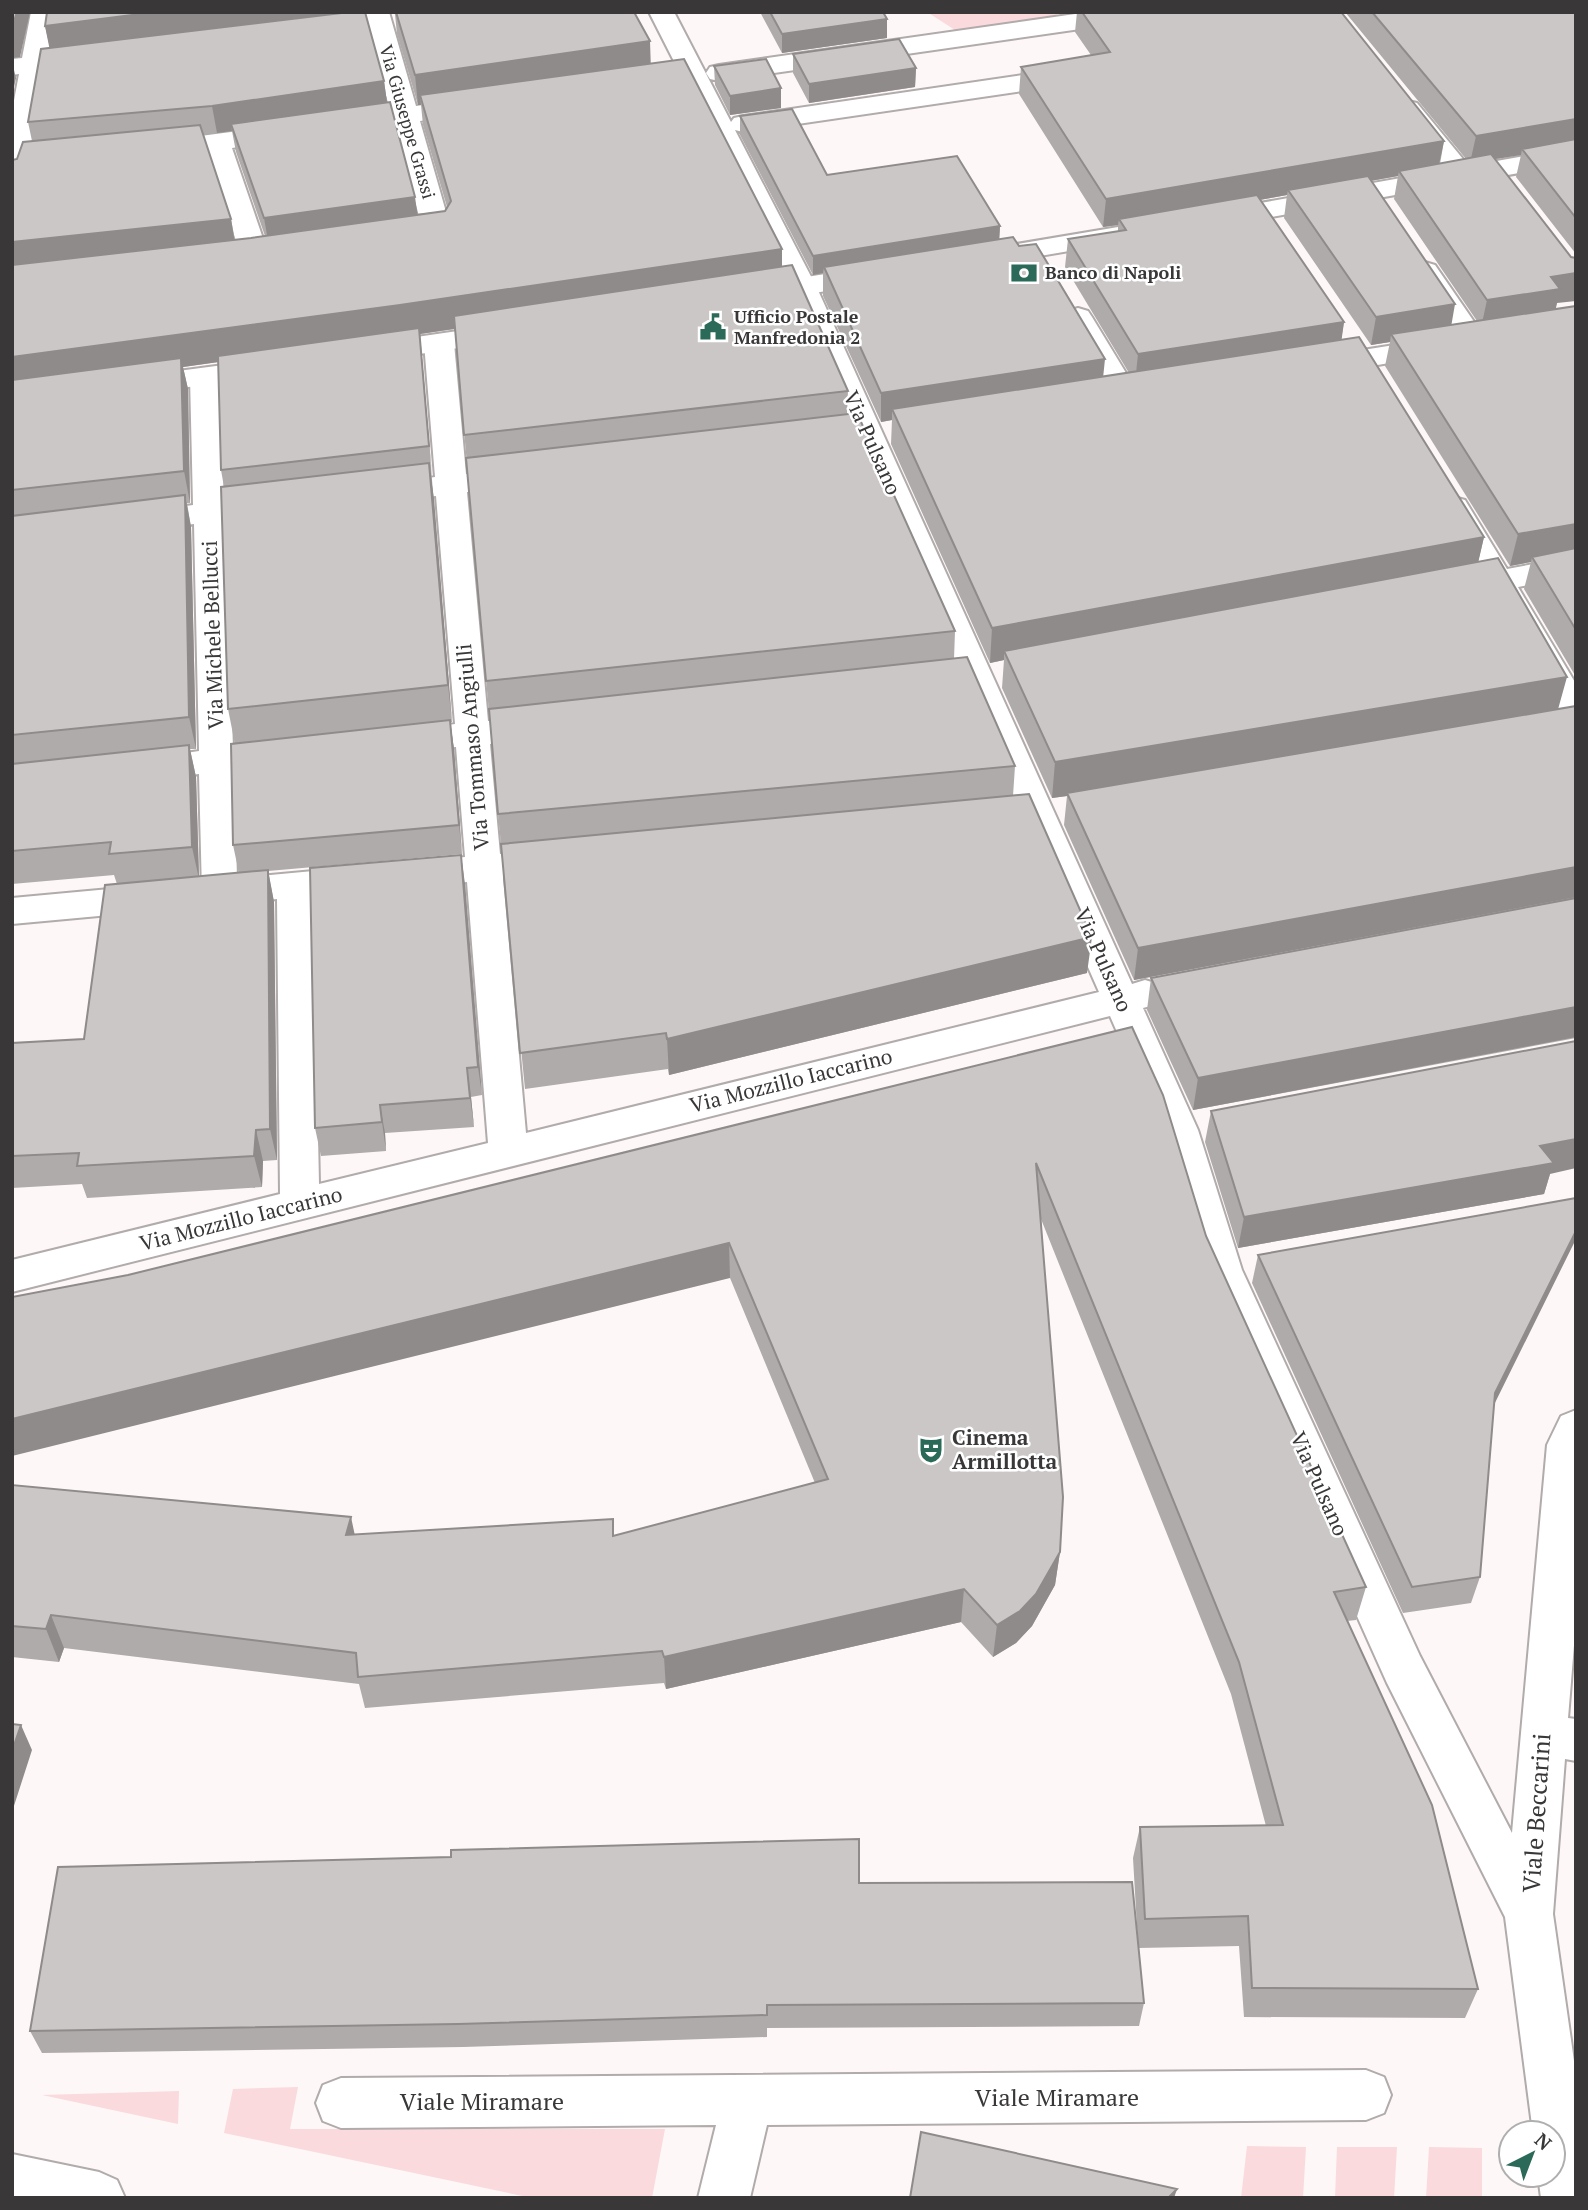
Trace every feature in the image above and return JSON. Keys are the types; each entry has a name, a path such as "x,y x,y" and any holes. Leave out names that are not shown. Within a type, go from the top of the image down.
{"street":[{"path":"43,160 14,169 23,68 44,12"},
{"name":"Via Pulsano","path":"661,12 803,288 1121,999 1193,1127 1222,1270 1403,1669 1529,1914"},
{"path":"666,80 1143,12"},
{"path":"353,31 388,21"},
{"name":"Via Giuseppe Grassi","path":"386,240 438,233 405,115 388,21"},
{"path":"23,68 117,58"},
{"path":"720,127 1077,75"},
{"path":"1396,95 1462,176"},
{"path":"123,153 217,144 501,102"},
{"path":"217,144 256,259"},
{"path":"1184,224 1270,223 1380,204 1462,176 1502,181 1576,155"},
{"path":"968,260 1051,271 1145,231"},
{"path":"1284,371 1486,340 1411,250"},
{"path":"1051,271 1125,396"},
{"path":"723,299 899,272"},
{"path":"343,357 534,328"},
{"name":"Via Tommaso Angiulli","path":"439,343 508,1152"},
{"path":"109,389 302,363"},
{"name":"Via Michele Bellucci","path":"197,894 217,761 205,377"},
{"path":"356,495 545,474"},
{"path":"1442,487 1500,580 1567,722"},
{"path":"117,523 303,502"},
{"path":"1431,593 1576,566"},
{"path":"364,745 568,724"},
{"path":"108,773 311,751"},
{"path":"12,911 581,858"},
{"path":"295,885 300,1204"},
{"name":"Via Mozzillo Iaccarino","path":"12,1276 1121,999 1174,989"},
{"path":"1222,1270 1262,1262"},
{"name":"Viale Beccarini","path":"1567,2198 1529,1914 1559,1737 1568,1445 1576,1428"},
{"name":"Viale Miramare","path":"341,2103 1366,2095"},
{"path":"724,2198 748,2100"},
{"path":"12,2180 99,2198"}],"shaded area":[{"path":"927,12 1057,12 1057,16 955,30"},
{"path":"298,2087 290,2129 665,2129 652,2198 532,2198 224,2133 233,2089"},
{"path":"179,2091 178,2124 42,2095"},
{"path":"1247,2146 1306,2147 1303,2198 1241,2198"},
{"path":"1337,2147 1397,2147 1394,2198 1335,2198"},
{"path":"1429,2147 1482,2148 1482,2198 1426,2198"}],"building":[{"path":"12,12 17,12 12,27"},
{"path":"47,12 156,12 45,26"},
{"path":"365,12 384,81 212,106 28,122 41,49"},
{"path":"396,12 634,12 650,41 415,75"},
{"path":"770,12 883,12 887,19 782,34"},
{"path":"1082,12 1341,12 1444,141 1106,199 1021,67 1110,52"},
{"path":"1372,12 1576,12 1576,119 1476,136"},
{"path":"899,39 916,68 809,84 793,54"},
{"path":"684,59 782,249 400,305 12,357 12,265 251,238 445,211 451,201 420,95"},
{"path":"766,59 781,88 730,96 714,66"},
{"path":"390,102 415,197 264,218 231,124"},
{"path":"792,109 827,175 957,156 1000,226 813,256 740,116"},
{"path":"200,125 231,219 12,242 12,160 17,159 23,142"},
{"path":"1576,139 1576,218 1522,149"},
{"path":"1491,154 1571,257 1576,258 1576,273 1551,277 1560,289 1487,300 1399,171"},
{"path":"1368,176 1455,304 1376,317 1288,190"},
{"path":"1257,195 1344,322 1138,354 1068,239 1126,230 1119,219"},
{"path":"1013,237 1019,246 1036,244 1105,359 881,393 824,267"},
{"path":"792,265 848,391 464,435 454,316"},
{"path":"1576,306 1576,524 1518,534 1391,334"},
{"path":"419,328 429,446 221,470 218,356"},
{"path":"1359,337 1484,537 992,628 892,409"},
{"path":"181,358 184,471 12,490 12,380"},
{"path":"857,413 955,631 486,681 466,458"},
{"path":"429,463 448,685 228,709 221,487"},
{"path":"185,495 189,717 12,735 12,516"},
{"path":"1576,548 1576,630 1532,557"},
{"path":"1498,558 1567,677 1055,762 1004,651"},
{"path":"967,657 1015,766 498,814 489,709"},
{"path":"1576,706 1576,867 1138,948 1067,793"},
{"path":"450,720 459,825 233,845 231,744"},
{"path":"189,745 192,847 109,854 111,842 12,851 12,764"},
{"path":"1029,794 1092,937 667,1039 666,1033 520,1053 501,844"},
{"path":"461,855 478,1067 467,1068 470,1098 380,1105 382,1122 315,1128 310,868"},
{"path":"268,870 270,1129 256,1130 254,1156 77,1166 79,1153 12,1156 12,1043 84,1039 105,885"},
{"path":"1576,898 1576,1007 1198,1078 1151,978"},
{"path":"1132,1027 1163,1095 1206,1236 1366,1587 1334,1592 1432,1805 1478,1989 1252,1988 1248,1916 1145,1919 1140,1827 1283,1825 1239,1662 1036,1163 1063,1497 1060,1552 1036,1594 1020,1611 997,1625 964,1589 664,1657 662,1651 358,1677 356,1653 51,1615 46,1629 12,1626 12,1485 351,1517 346,1535 613,1519 613,1536 828,1479 729,1243 12,1419 12,1297 128,1275"},
{"path":"1576,1041 1576,1139 1540,1146 1554,1163 1244,1217 1211,1111"},
{"path":"1576,1198 1576,1231 1495,1393 1480,1577 1412,1587 1258,1255"},
{"path":"12,1724 21,1725 12,1751"},
{"path":"859,1839 859,1883 1132,1882 1144,2003 767,2005 767,2015 458,2024 30,2031 58,1867 451,1857 451,1850"},
{"path":"921,2132 1177,2189 1168,2198 910,2198"}],"place":[{"name":"Banco di Napoli","path":"1024,273"},
{"name":"Ufficio Postale Manfredonia 2","path":"713,327"},
{"name":"Cinema Armillotta","path":"931,1450"}]}
